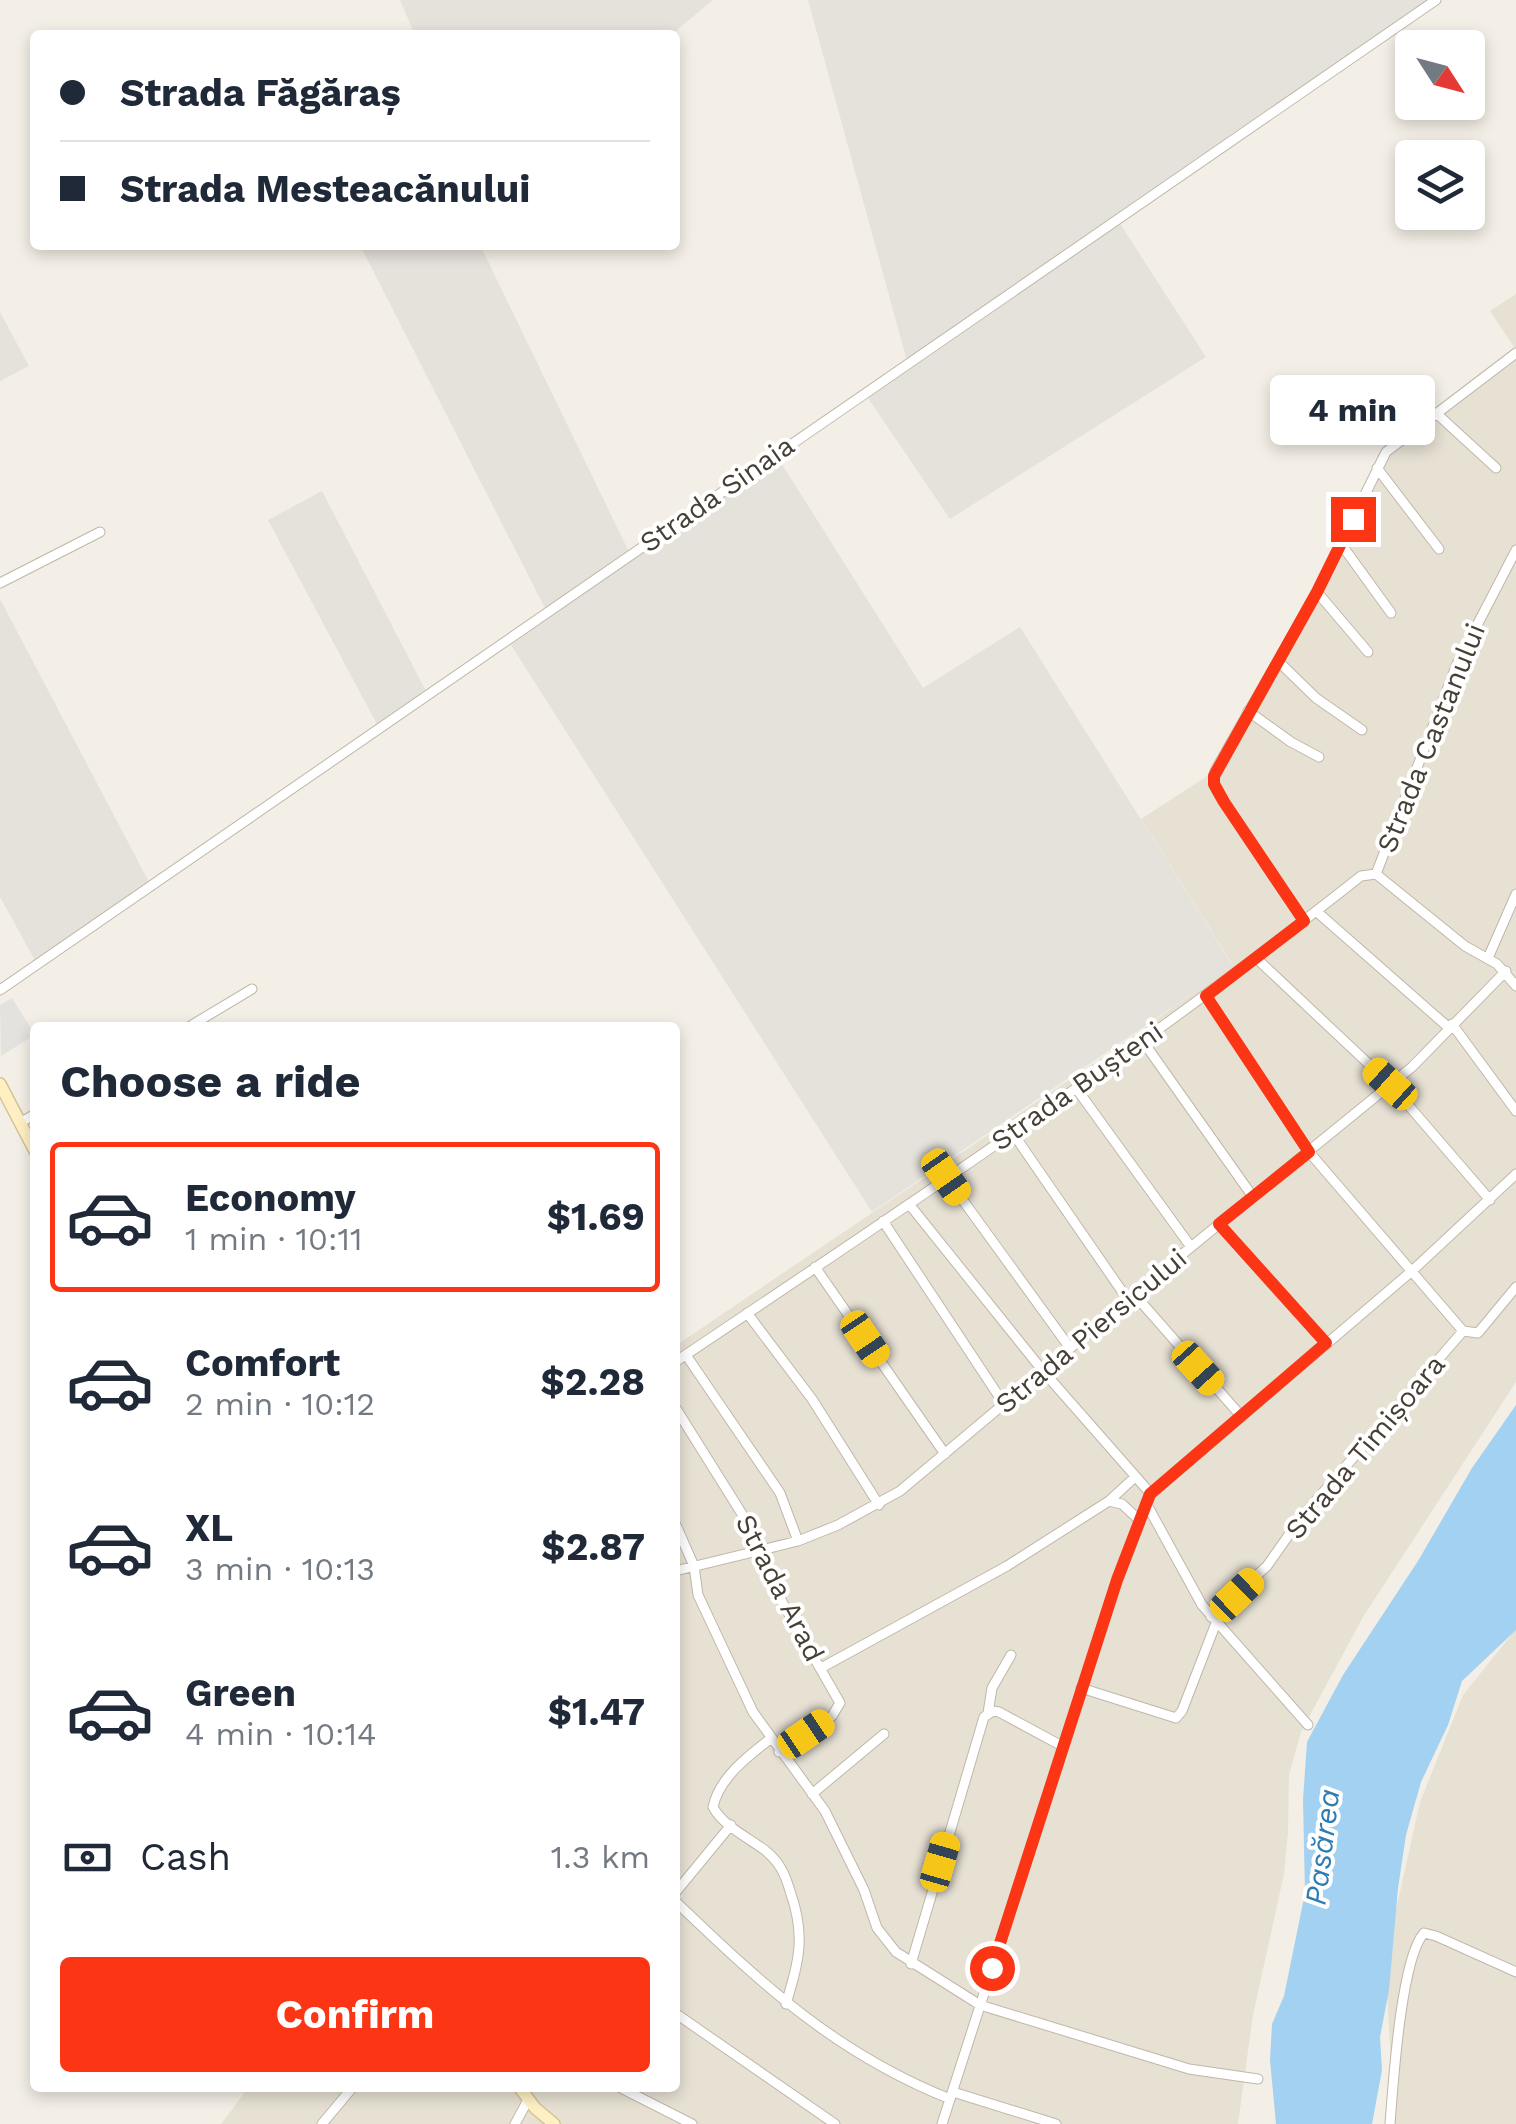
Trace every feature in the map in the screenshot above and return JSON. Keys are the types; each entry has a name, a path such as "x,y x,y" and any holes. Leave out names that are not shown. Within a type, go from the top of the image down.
{"main road":[{"path":"0,1084 30,1142"},
{"path":"523,2092 554,2124"}],"street":[{"name":"Strada Sinaia","path":"0,990 1436,0"},
{"path":"1304,921 1214,784 1215,771 1317,592 1377,468 1392,447 1516,353"},
{"path":"1436,412 1496,468"},
{"path":"1377,468 1439,549"},
{"path":"0,582 100,532"},
{"path":"1342,544 1392,613"},
{"name":"Strada Castanului","path":"1516,550 1458,664 1376,874 1466,946 1506,971 1516,986"},
{"path":"1317,592 1368,652"},
{"path":"1278,661 1316,698 1362,730"},
{"path":"1248,712 1319,757"},
{"name":"Strada Bușteni","path":"680,1359 1206,996 1361,876 1376,874"},
{"path":"1488,958 1516,894"},
{"path":"1316,911 1450,1026 1516,1111"},
{"path":"1256,958 1390,1084 1490,1200"},
{"name":"Strada Piersicului","path":"680,1570 798,1541 900,1491 1412,1068 1506,971"},
{"path":"196,1022 252,989"},
{"name":"Strada Timișoara","path":"1081,1688 1176,1718 1182,1711 1214,1620 1267,1566 1300,1519 1462,1330 1309,1152 1206,996"},
{"path":"1142,1040 1253,1197"},
{"path":"1076,1088 1191,1247"},
{"path":"20,1123 30,1117"},
{"path":"1012,1132 1131,1297 1241,1416"},
{"path":"942,2124 1081,1688 1148,1498 1413,1270 1516,1174"},
{"path":"946,1177 1070,1348"},
{"path":"908,1204 1135,1477 1214,1620 1308,1724"},
{"path":"883,1221 1004,1404"},
{"path":"1219,1224 1326,1343"},
{"path":"815,1267 944,1454"},
{"path":"1462,1330 1478,1333 1516,1287"},
{"path":"747,1313 812,1399 879,1504"},
{"path":"686,1355 780,1493 798,1541"},
{"name":"Strada Arad","path":"680,1414 741,1510 772,1586 837,1696 838,1710 779,1752"},
{"path":"821,1668 1008,1566 1109,1501 1135,1477"},
{"path":"1109,1501 1122,1504 1138,1519"},
{"path":"680,1534 694,1566 698,1594 753,1712 812,1794 847,1854 885,1940 911,1964 980,2004 1189,2069 1258,2079"},
{"path":"911,1964 980,1724 988,1713 992,1688 1011,1654"},
{"path":"988,1713 999,1712 1062,1746"},
{"path":"812,1794 884,1734"},
{"path":"770,1739 722,1786 714,1802 716,1813 777,1862 798,1916 801,1943 786,2004"},
{"path":"680,1887 731,1825"},
{"path":"680,1906 786,2004 864,2058 952,2096 1056,2124"},
{"path":"1390,2124 1404,2002 1414,1946 1421,1936 1436,1936 1516,1972"},
{"path":"680,2017 835,2124"},
{"path":"322,2124 349,2092"},
{"path":"629,2092 692,2124"},
{"path":"515,2124 528,2100"}],"shaded area":[{"path":"400,0 713,0 677,30 413,30"},
{"path":"808,0 1436,0 1117,219 1206,357 950,519 864,392 907,361"},
{"path":"363,250 482,250 630,554 547,612"},
{"path":"1516,294 1516,350 1490,311"},
{"path":"0,312 29,366 0,381"},
{"path":"1516,353 1516,1382 1363,1617 1301,1732 1289,1775 1284,1874 1253,2015 1238,2124 221,2124 245,2092 680,2092 680,1343 1233,965 1141,819 1215,771 1278,661 1381,460"},
{"path":"778,458 923,688 1020,627 1233,966 872,1212 511,645"},
{"path":"322,491 428,695 379,728 268,520"},
{"path":"0,599 150,884 37,964 0,897"},
{"path":"12,998 30,1027 30,1038 1,1056 0,1005"},
{"path":"1516,1629 1516,2124 1385,2124 1391,2061 1385,1959 1420,1802 1463,1695"}],"water":[{"name":"Pasărea","path":"1516,1405 1516,1630 1462,1681 1448,1725 1421,1782 1406,1835 1398,1888 1389,1990 1380,2037 1382,2070 1372,2124 1276,2124 1270,2060 1272,2024 1284,1996 1305,1893 1303,1800 1307,1742 1343,1675 1418,1561 1472,1468"}],"route":[{"path":"992,1968 1117,1580 1150,1494 1326,1343 1219,1224 1309,1152 1206,996 1304,921 1224,802 1214,776 1317,592 1353,519"}]}
